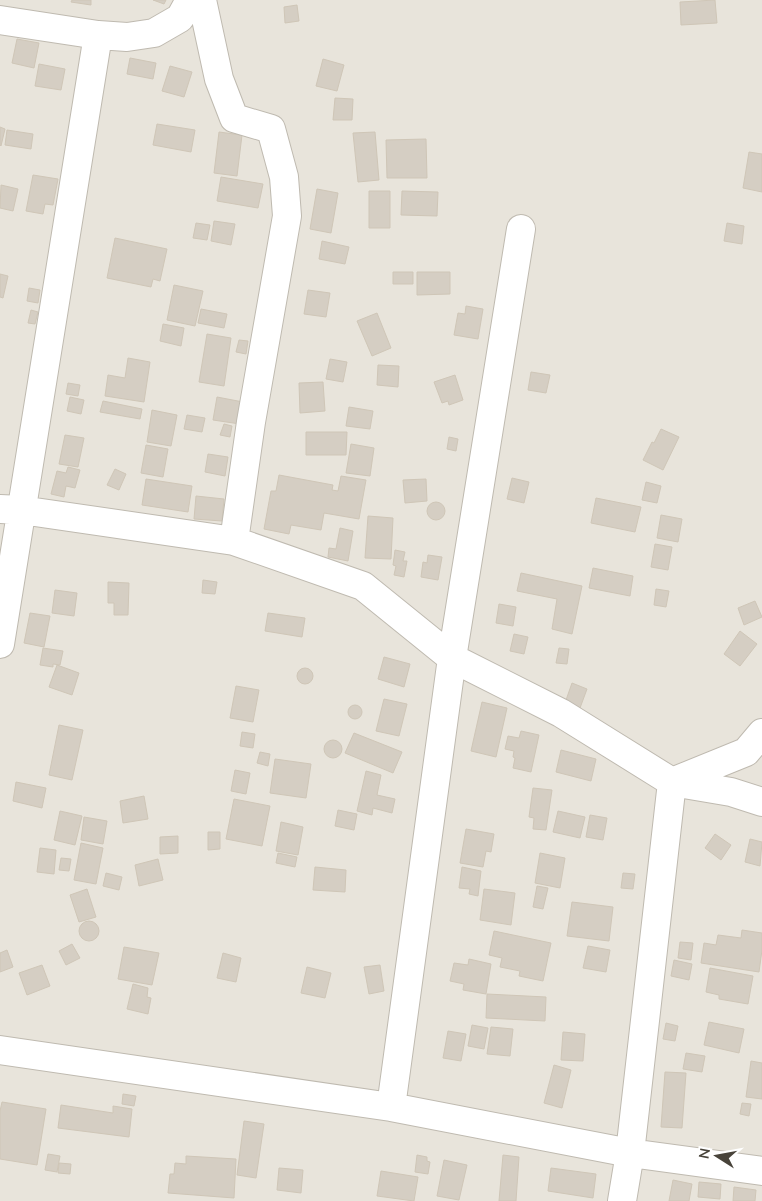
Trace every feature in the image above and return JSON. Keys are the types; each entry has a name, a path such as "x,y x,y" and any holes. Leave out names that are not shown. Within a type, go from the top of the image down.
{"street":[{"path":"0,20 98,35 128,37 154,33 180,18 190,0"},
{"path":"202,0 219,79 234,118 270,129 284,177 287,216 251,422 234,541"},
{"path":"0,644 10,509 98,35"},
{"path":"391,1107 452,658 521,229"},
{"path":"10,509 234,541 363,586 452,658 561,713 672,782 731,792 762,802"},
{"path":"672,782 746,752 762,732"},
{"path":"622,1201 630,1154 672,782"},
{"path":"0,1050 391,1107 630,1154 762,1171"}],"shaded area":[{"path":"0,0 762,0 762,1201 0,1201"}],"building":[{"path":"72,0 91,0 91,5 71,2"},
{"path":"153,0 166,0 164,4"},
{"path":"715,0 717,23 681,25 680,2"},
{"path":"297,5 299,21 285,23 284,7"},
{"path":"17,39 39,43 34,68 12,63"},
{"path":"130,58 156,63 153,79 127,74"},
{"path":"323,59 344,65 337,91 316,86"},
{"path":"39,64 65,69 61,90 35,86"},
{"path":"170,66 192,72 184,97 162,91"},
{"path":"335,98 353,99 352,120 333,120"},
{"path":"157,124 195,130 191,152 153,145"},
{"path":"0,127 5,129 1,146 0,145"},
{"path":"7,130 33,134 31,149 5,145"},
{"path":"219,132 242,135 237,176 214,173"},
{"path":"375,132 379,180 358,182 353,133"},
{"path":"426,139 427,178 387,178 386,140"},
{"path":"749,152 762,154 762,192 743,188"},
{"path":"33,175 58,179 53,205 45,204 43,214 26,211"},
{"path":"221,177 263,184 258,208 217,201"},
{"path":"1,185 18,189 13,211 0,208"},
{"path":"317,189 338,193 331,233 310,229"},
{"path":"369,191 390,191 390,228 369,228"},
{"path":"402,191 438,192 437,216 401,215"},
{"path":"214,221 235,224 231,245 211,241"},
{"path":"196,223 210,225 207,240 193,238"},
{"path":"727,223 744,226 742,244 724,241"},
{"path":"115,238 167,249 160,281 153,279 151,287 107,278"},
{"path":"322,241 349,247 345,264 319,259"},
{"path":"393,272 413,272 413,284 393,284"},
{"path":"417,272 450,272 450,294 417,295"},
{"path":"0,274 8,276 3,298 0,297"},
{"path":"174,285 203,291 195,326 167,320"},
{"path":"29,288 40,290 38,303 27,301"},
{"path":"308,290 330,293 326,317 304,314"},
{"path":"466,306 483,309 478,339 454,335 458,313 465,314"},
{"path":"201,309 227,314 224,328 198,323"},
{"path":"31,310 38,312 35,324 28,323"},
{"path":"377,313 391,348 372,356 357,321"},
{"path":"163,324 184,328 181,346 160,341"},
{"path":"207,334 231,338 224,386 199,382"},
{"path":"239,340 248,341 246,354 236,352"},
{"path":"128,358 150,362 144,402 105,396 108,375 125,378"},
{"path":"330,359 347,362 343,382 326,379"},
{"path":"378,365 399,366 398,387 377,385"},
{"path":"531,372 550,375 546,393 528,390"},
{"path":"455,375 463,400 449,405 448,401 442,403 434,382"},
{"path":"323,382 325,411 300,413 299,383"},
{"path":"68,383 80,385 78,396 66,394"},
{"path":"70,397 84,400 81,414 67,411"},
{"path":"217,397 243,402 240,424 213,420"},
{"path":"103,401 142,409 140,419 100,412"},
{"path":"349,407 373,411 370,429 346,426"},
{"path":"152,410 177,415 171,446 147,442"},
{"path":"187,415 205,418 202,432 184,429"},
{"path":"224,424 232,426 230,437 220,435"},
{"path":"661,429 679,437 663,470 643,460"},
{"path":"306,432 347,432 346,455 306,455"},
{"path":"65,435 84,438 78,467 59,464"},
{"path":"449,437 458,439 456,451 447,449"},
{"path":"351,444 374,448 370,476 346,473"},
{"path":"146,445 168,449 163,477 141,473"},
{"path":"208,454 228,457 225,476 205,472"},
{"path":"68,467 80,470 75,488 66,486 64,497 51,494 57,471 66,473"},
{"path":"115,469 126,474 119,490 107,485"},
{"path":"279,475 333,485 332,490 338,491 341,476 366,480 359,519 324,513 321,530 291,525 289,534 264,529 271,491 276,491"},
{"path":"512,478 529,482 524,503 507,499"},
{"path":"146,479 192,486 188,512 142,505"},
{"path":"426,479 427,501 405,503 403,480"},
{"path":"646,482 661,486 657,503 642,500"},
{"path":"196,496 224,499 222,521 194,519"},
{"path":"596,498 641,507 635,532 591,523"},
{"path":"436,502 444,507 445,511 440,519 436,520 428,515 427,511 432,503"},
{"path":"661,515 682,519 678,542 657,538"},
{"path":"368,516 393,518 391,559 365,558"},
{"path":"340,528 353,531 348,561 328,557 329,548 336,549"},
{"path":"655,544 672,547 668,570 651,567"},
{"path":"395,550 405,552 403,561 407,561 404,577 394,575 396,566 393,565"},
{"path":"428,555 442,557 438,580 421,577 423,562 427,563"},
{"path":"593,568 633,576 630,596 589,588"},
{"path":"521,573 582,586 572,634 552,629 557,599 517,591"},
{"path":"203,580 217,582 215,594 202,593"},
{"path":"108,582 129,583 128,615 114,615 114,603 108,603"},
{"path":"656,589 669,591 666,607 654,605"},
{"path":"55,590 77,593 74,616 52,613"},
{"path":"755,601 762,617 744,625 738,608"},
{"path":"499,604 516,607 513,626 496,623"},
{"path":"30,613 50,616 44,647 24,643"},
{"path":"268,613 305,618 302,637 265,631"},
{"path":"740,631 757,644 740,666 724,654"},
{"path":"514,634 528,637 524,654 510,651"},
{"path":"43,648 63,651 60,665 53,664 53,667 40,665"},
{"path":"559,648 569,649 567,664 556,663"},
{"path":"384,657 410,664 404,687 378,679"},
{"path":"57,665 79,673 72,695 49,687"},
{"path":"302,668 308,668 313,673 311,682 302,684 297,679 297,673"},
{"path":"572,683 587,689 580,708 565,703"},
{"path":"236,686 259,690 253,722 230,718"},
{"path":"384,699 407,704 399,736 376,731"},
{"path":"482,702 507,708 496,757 471,751"},
{"path":"355,705 360,707 362,712 360,717 355,719 350,717 348,712 350,707"},
{"path":"59,725 83,730 72,780 49,775"},
{"path":"521,731 539,735 531,772 513,768 514,751 505,749 508,736 519,738"},
{"path":"242,732 255,734 253,748 240,746"},
{"path":"354,733 402,752 393,773 345,753"},
{"path":"333,740 339,743 342,749 339,755 333,758 327,755 324,749 327,743"},
{"path":"561,750 596,759 591,781 556,772"},
{"path":"260,752 270,754 268,766 257,763"},
{"path":"275,759 311,764 306,798 270,793"},
{"path":"235,770 250,773 246,794 231,791"},
{"path":"366,771 381,775 377,795 395,799 392,813 373,808 372,815 357,811"},
{"path":"16,782 46,788 42,808 13,801"},
{"path":"533,788 552,790 546,830 533,829 534,818 529,817"},
{"path":"144,796 148,819 123,823 120,801"},
{"path":"234,799 270,806 262,846 226,839"},
{"path":"338,810 357,814 354,830 335,826"},
{"path":"60,811 82,816 75,845 54,840"},
{"path":"558,811 585,817 580,838 553,832"},
{"path":"590,815 607,818 603,840 586,837"},
{"path":"84,817 107,821 103,844 81,840"},
{"path":"281,822 303,827 298,855 276,851"},
{"path":"466,829 494,834 491,852 486,851 483,867 460,863"},
{"path":"208,832 220,832 220,849 208,850"},
{"path":"715,834 731,845 721,860 705,848"},
{"path":"178,836 178,853 160,854 160,837"},
{"path":"750,839 762,842 760,866 745,862"},
{"path":"81,843 103,848 96,884 74,880"},
{"path":"40,848 56,850 54,874 37,872"},
{"path":"278,853 297,857 295,867 276,863"},
{"path":"540,853 565,858 560,888 535,883"},
{"path":"61,858 71,859 69,871 59,870"},
{"path":"158,859 163,880 139,886 135,865"},
{"path":"315,867 346,870 345,892 313,890"},
{"path":"462,867 481,871 478,896 469,894 470,889 459,888"},
{"path":"106,873 122,877 119,890 103,886"},
{"path":"623,873 635,874 633,889 621,888"},
{"path":"537,886 548,888 543,909 533,907"},
{"path":"87,889 96,917 79,922 70,895"},
{"path":"484,889 515,893 511,925 480,920"},
{"path":"572,902 613,907 609,941 567,936"},
{"path":"85,921 93,921 99,927 99,935 93,941 85,941 79,935 79,927"},
{"path":"742,930 762,933 759,972 701,963 704,943 716,945 718,935 741,938"},
{"path":"494,931 551,943 543,981 519,976 520,971 500,967 502,958 489,955"},
{"path":"680,942 693,943 691,960 678,958"},
{"path":"72,944 80,958 66,965 59,951"},
{"path":"588,946 610,950 606,972 583,968"},
{"path":"124,947 159,953 152,985 118,979"},
{"path":"7,950 13,967 0,972 0,953"},
{"path":"223,953 241,958 236,982 217,978"},
{"path":"469,959 491,964 486,994 463,990 464,984 450,981 454,963 468,965"},
{"path":"674,960 692,964 689,980 671,976"},
{"path":"42,965 50,986 27,995 19,973"},
{"path":"380,965 384,991 369,994 364,967"},
{"path":"307,967 331,973 325,998 301,993"},
{"path":"710,968 753,976 748,1004 719,999 719,995 706,992"},
{"path":"133,984 148,988 147,997 151,998 148,1014 127,1009"},
{"path":"487,994 546,997 545,1021 486,1018"},
{"path":"709,1022 744,1029 739,1053 704,1045"},
{"path":"666,1023 678,1026 675,1041 663,1039"},
{"path":"472,1025 488,1028 484,1049 468,1046"},
{"path":"491,1027 513,1029 510,1056 487,1054"},
{"path":"448,1031 466,1034 461,1061 443,1058"},
{"path":"563,1032 585,1034 583,1061 561,1060"},
{"path":"686,1053 705,1056 702,1072 683,1069"},
{"path":"751,1061 762,1063 762,1099 746,1097"},
{"path":"554,1065 571,1070 562,1108 544,1103"},
{"path":"665,1072 686,1073 682,1128 661,1127"},
{"path":"123,1094 136,1096 134,1106 122,1104"},
{"path":"2,1102 46,1109 37,1165 0,1159 0,1111"},
{"path":"742,1103 751,1104 749,1116 740,1114"},
{"path":"61,1105 113,1113 113,1106 132,1109 129,1137 58,1128"},
{"path":"244,1121 264,1124 256,1178 237,1175"},
{"path":"48,1154 60,1156 57,1172 45,1170"},
{"path":"417,1155 427,1157 427,1161 430,1162 428,1174 415,1172"},
{"path":"503,1155 519,1157 516,1201 499,1201"},
{"path":"186,1156 236,1159 234,1198 168,1193 170,1174 174,1174 175,1163 186,1164"},
{"path":"444,1160 467,1165 459,1200 437,1196"},
{"path":"59,1163 71,1164 70,1174 58,1173"},
{"path":"279,1168 303,1170 301,1193 277,1190"},
{"path":"551,1168 596,1174 593,1198 548,1191"},
{"path":"381,1171 418,1177 414,1201 377,1196"},
{"path":"673,1180 692,1184 689,1201 669,1201"},
{"path":"699,1182 721,1184 720,1199 698,1197"},
{"path":"734,1187 756,1190 755,1201 733,1201"}]}
